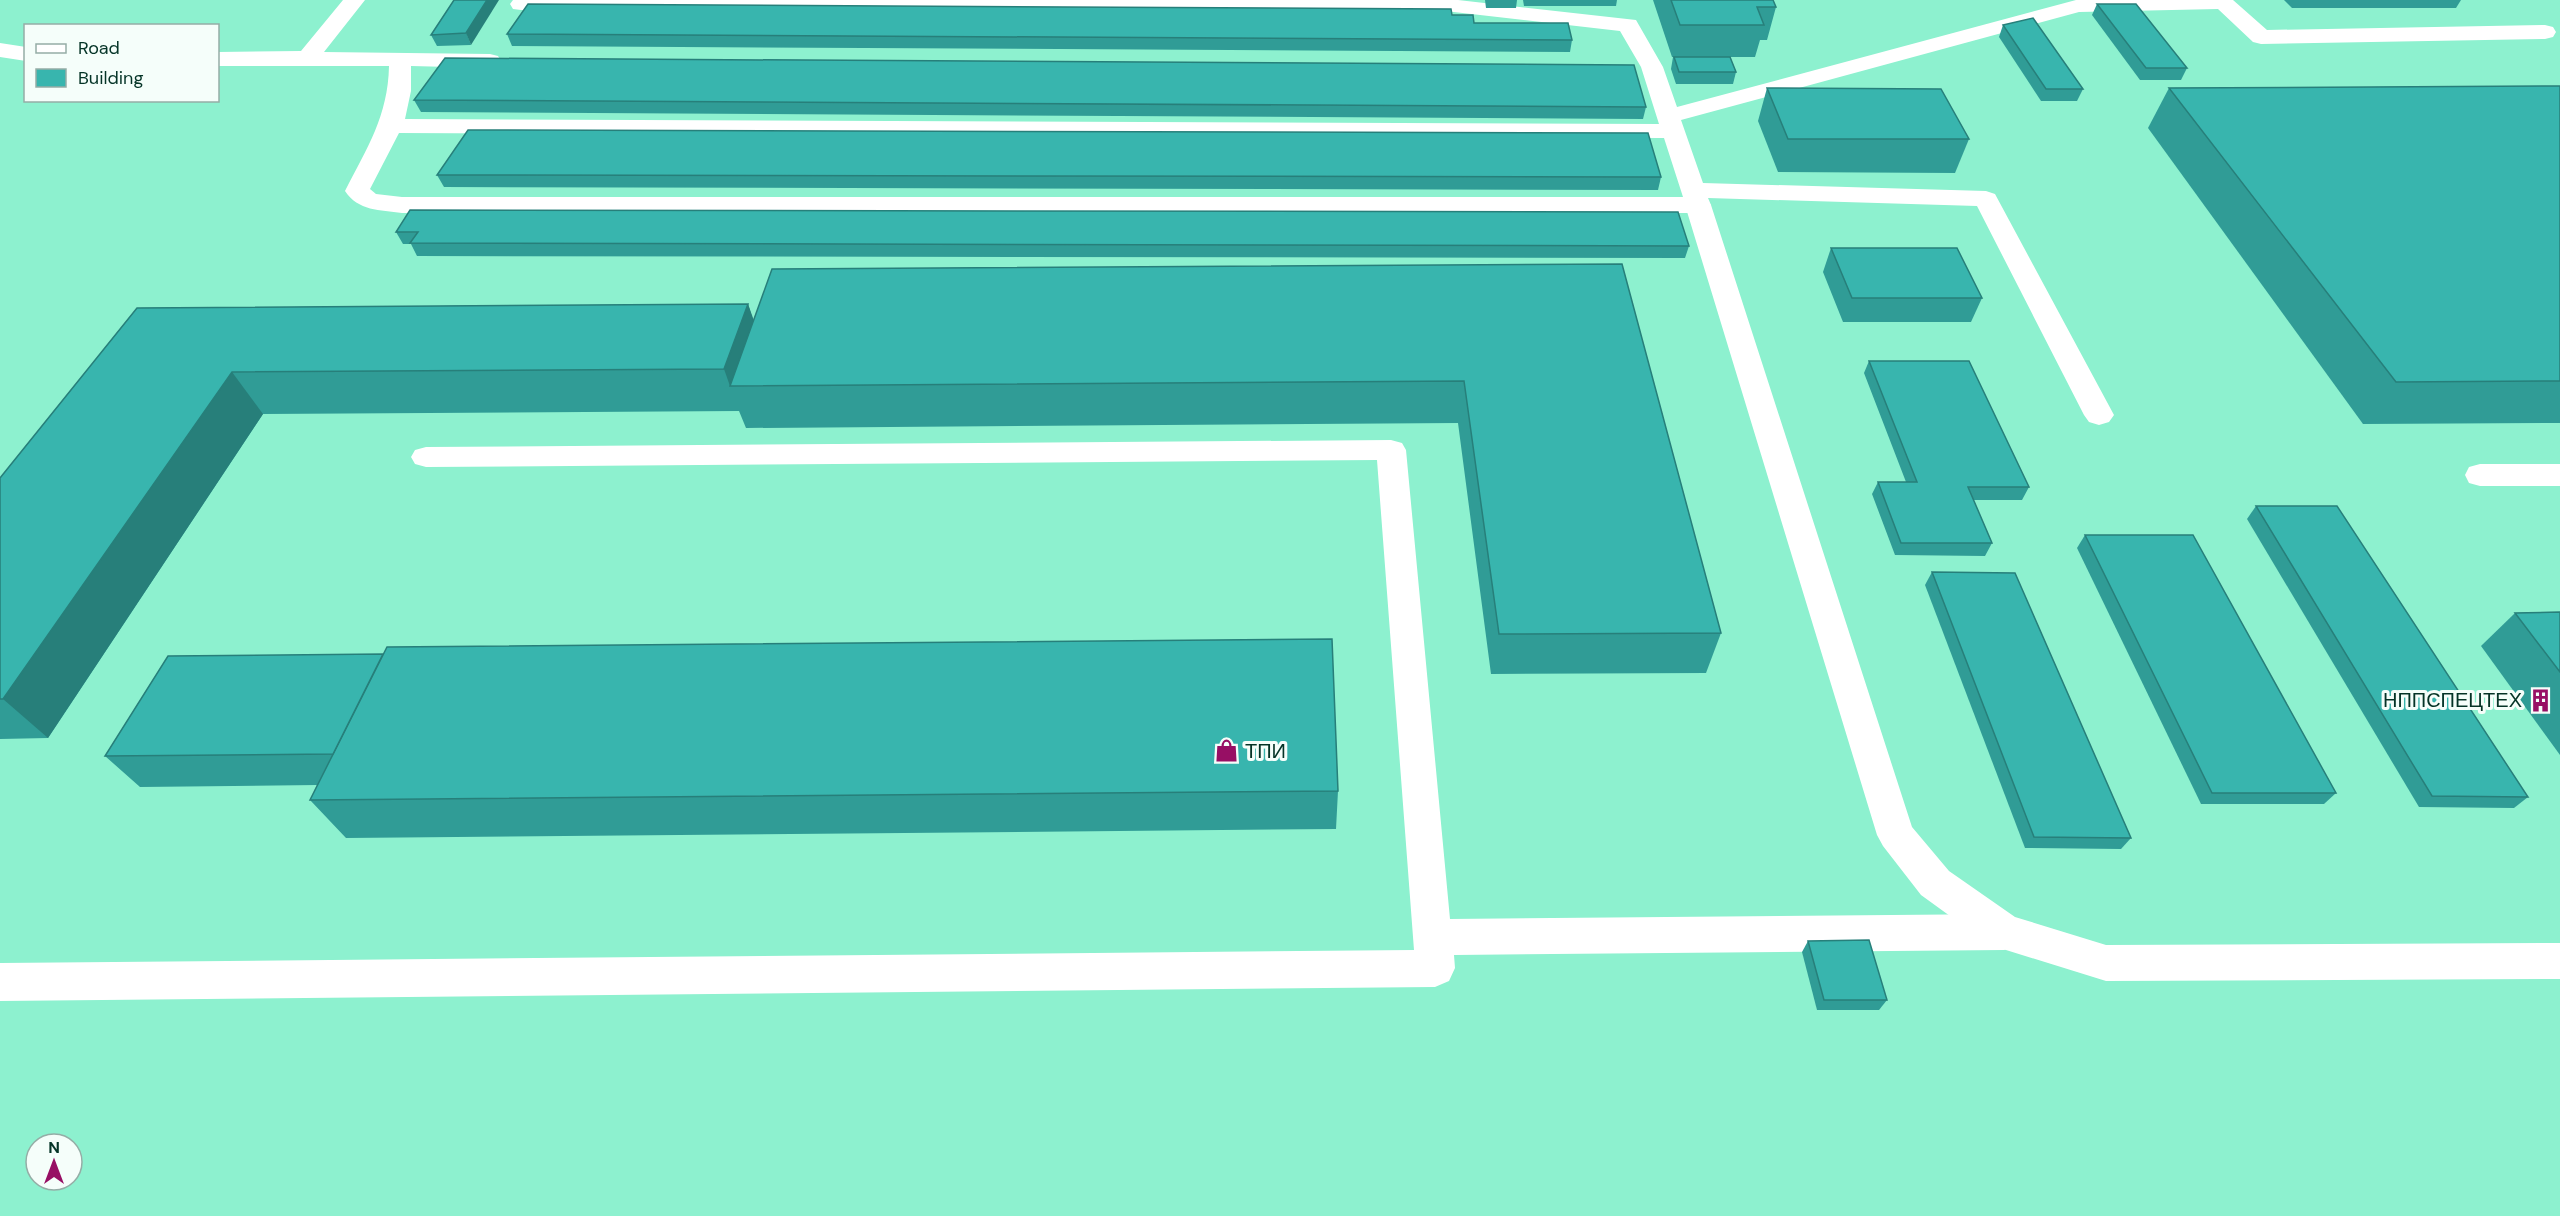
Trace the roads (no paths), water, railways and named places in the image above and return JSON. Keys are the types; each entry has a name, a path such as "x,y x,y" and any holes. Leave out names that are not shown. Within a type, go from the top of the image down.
{"street":[{"path":"307,58 354,0"},
{"path":"524,0 522,4 639,2 1444,3 1628,25 1652,67 1671,124 1896,835 1935,883 2004,932"},
{"path":"391,126 1671,124 2076,3 2223,1 2261,37 2545,32"},
{"path":"0,50 24,54"},
{"path":"219,59 514,61"},
{"path":"400,60 400,90 391,126 357,191 369,201 402,205 1695,198 1986,199 2099,415"},
{"path":"1628,67 1652,67"},
{"path":"0,982 1435,968 1391,450 426,457"},
{"path":"2480,475 2560,475"},
{"path":"1433,937 2004,932 2106,963 2560,961"}],"place":[{"name":"НППСПЕЦТЕХ","path":"2540,700"},
{"name":"ТПИ","path":"1227,751"}]}
